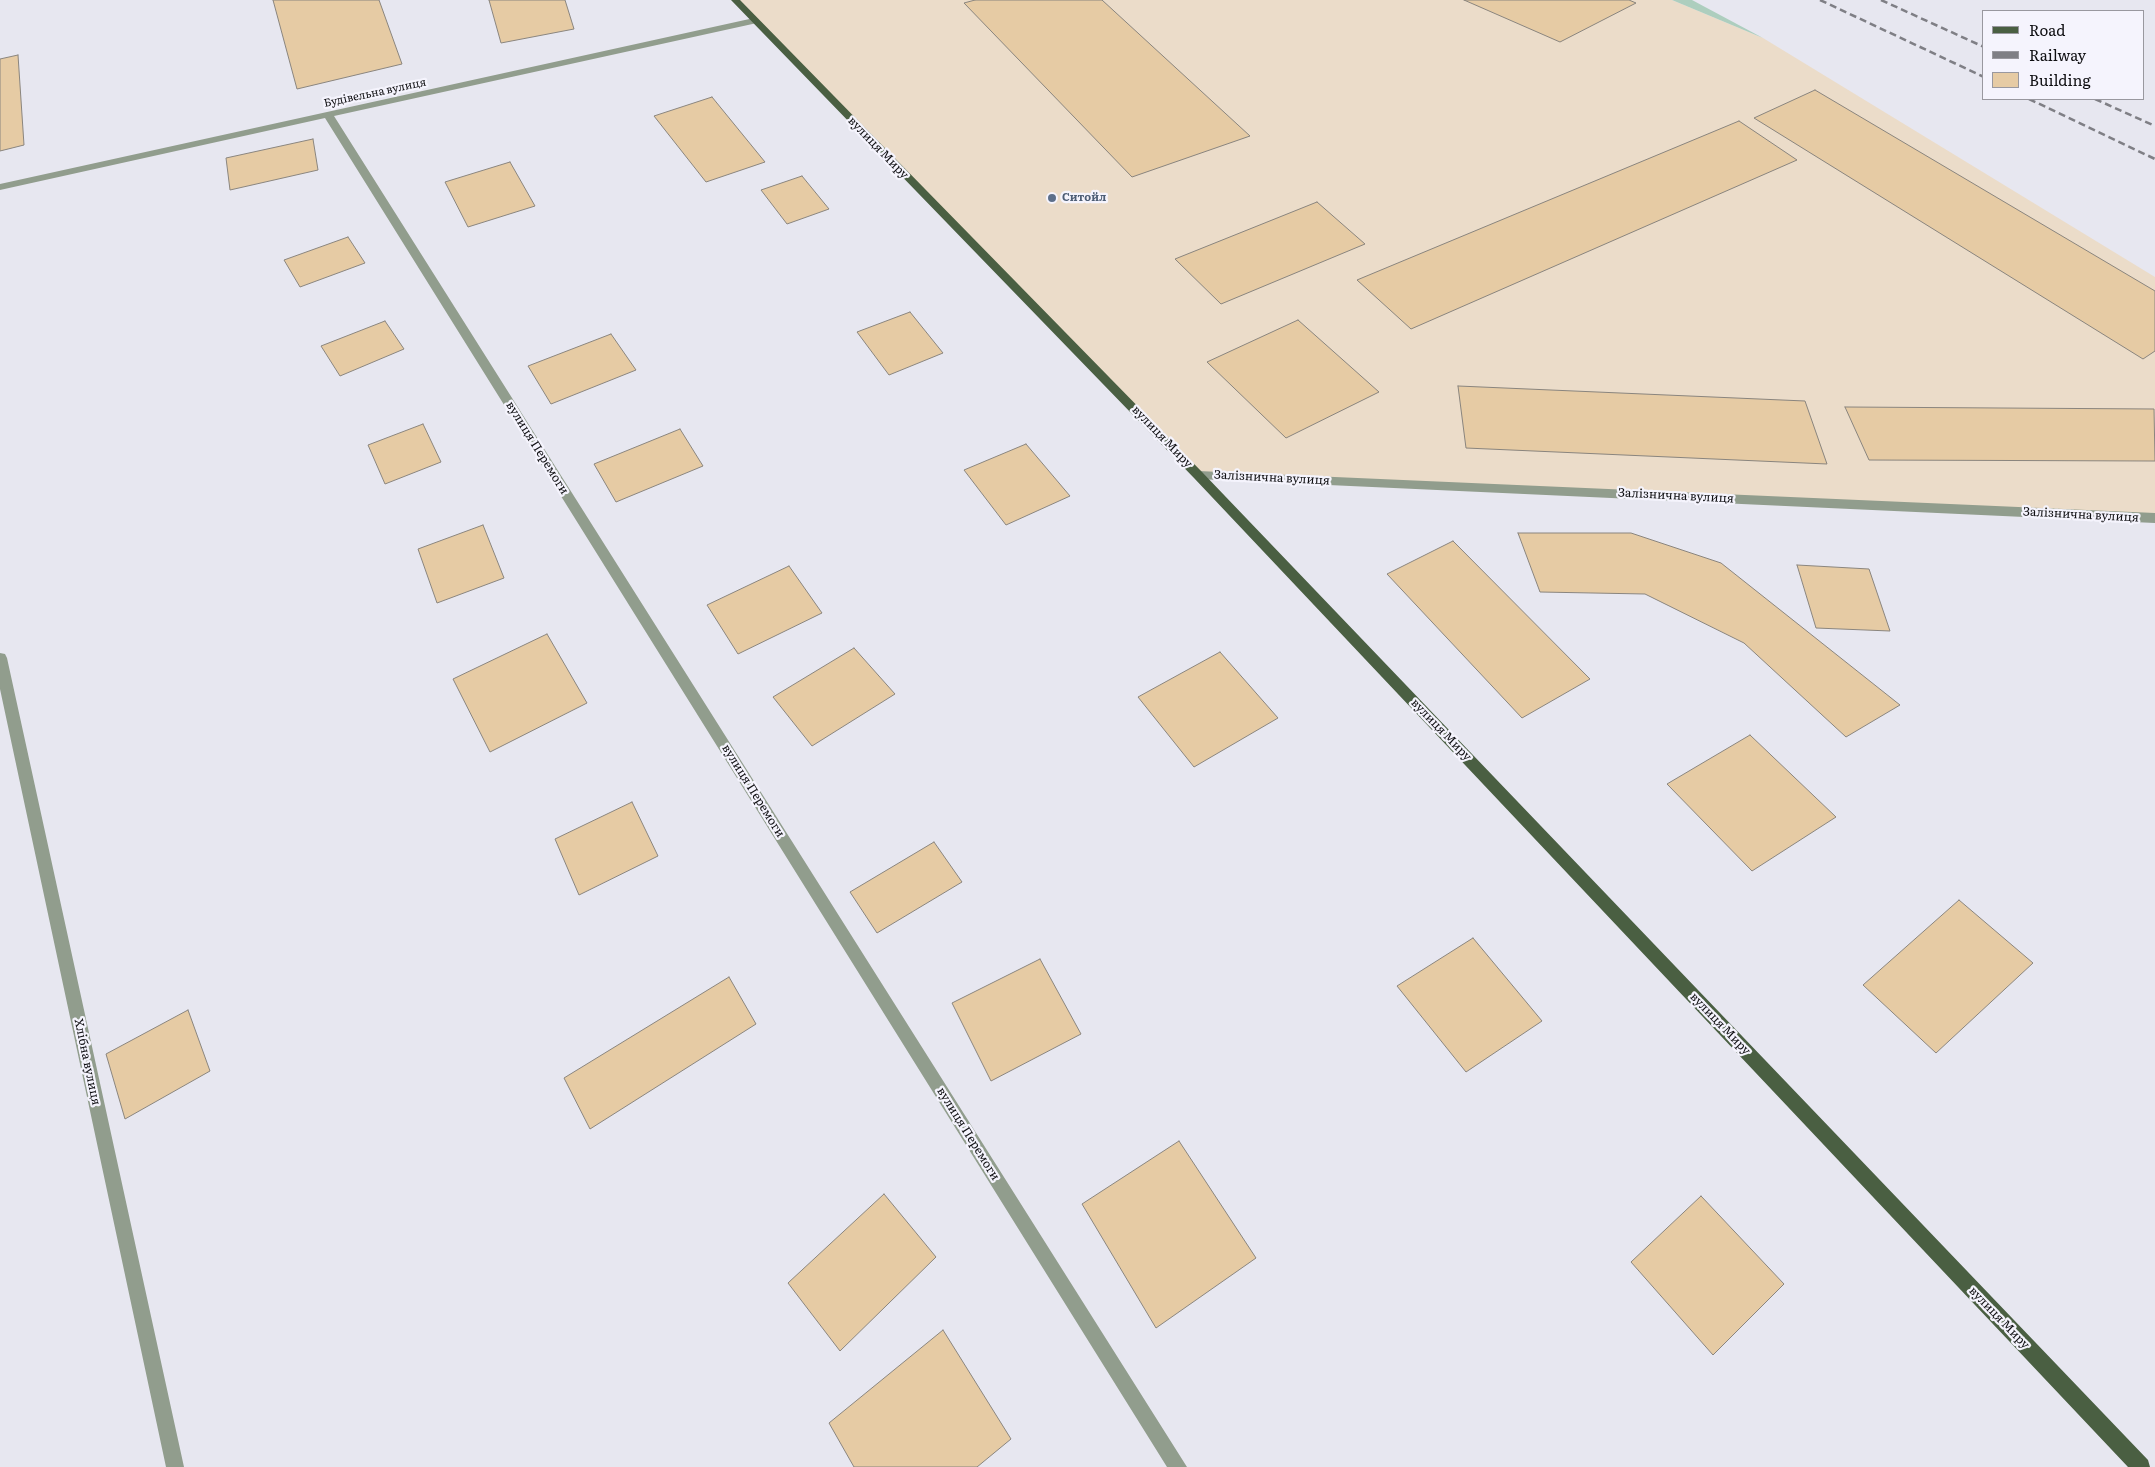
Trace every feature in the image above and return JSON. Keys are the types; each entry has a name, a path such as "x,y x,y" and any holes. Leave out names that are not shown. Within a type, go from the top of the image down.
{"main road":[{"name":"вулиця Миру","path":"735,0 1198,475 2141,1467"}],"street":[{"name":"Будівельна вулиця","path":"0,187 754,21"},
{"name":"вулиця Перемоги","path":"328,115 1178,1467"},
{"name":"Залізнична вулиця","path":"1198,475 2155,518"},
{"name":"Хлібна вулиця","path":"0,658 175,1467"}],"shaded area":[{"path":"735,0 1672,0 1763,38 2155,277 2155,518 1198,475"}],"green space":[{"path":"1672,0 1692,0 1763,38"}],"building":[{"path":"273,0 379,0 402,64 297,89"},
{"path":"489,0 565,0 574,29 501,43"},
{"path":"975,0 1102,0 1250,136 1132,177 964,3"},
{"path":"1464,0 1629,0 1636,3 1560,42"},
{"path":"18,55 24,145 0,151 0,59"},
{"path":"1815,90 2155,291 2155,351 2143,359 1754,118"},
{"path":"712,97 765,162 706,182 654,116"},
{"path":"1739,121 1797,160 1411,329 1357,280"},
{"path":"313,139 318,170 230,190 226,158"},
{"path":"510,162 535,206 468,227 445,182"},
{"path":"802,176 829,209 787,224 761,190"},
{"path":"1317,202 1365,244 1221,304 1175,259"},
{"path":"348,237 365,263 300,287 284,260"},
{"path":"910,312 943,353 889,375 857,332"},
{"path":"1298,320 1379,392 1286,438 1207,362"},
{"path":"385,321 404,349 340,376 321,346"},
{"path":"611,334 636,370 551,404 528,366"},
{"path":"1458,386 1805,401 1827,464 1466,448"},
{"path":"1845,407 2154,409 2155,461 1869,460"},
{"path":"423,424 441,462 385,484 368,445"},
{"path":"680,429 703,466 616,502 594,464"},
{"path":"1026,444 1070,496 1006,525 964,470"},
{"path":"483,525 504,578 437,603 418,549"},
{"path":"1518,533 1631,533 1721,563 1900,705 1846,737 1744,643 1645,594 1540,592"},
{"path":"1453,541 1590,679 1522,718 1387,574"},
{"path":"1797,565 1869,569 1890,631 1816,628"},
{"path":"789,566 822,613 738,654 707,605"},
{"path":"547,634 587,703 490,752 453,679"},
{"path":"854,648 895,694 812,746 773,697"},
{"path":"1220,652 1278,718 1194,767 1138,697"},
{"path":"1750,735 1836,817 1752,871 1667,784"},
{"path":"632,802 658,856 579,895 555,839"},
{"path":"934,842 962,882 877,933 850,892"},
{"path":"1959,900 2033,963 1936,1053 1863,985"},
{"path":"1473,938 1542,1021 1466,1072 1397,986"},
{"path":"1040,959 1081,1034 991,1081 952,1003"},
{"path":"729,977 756,1024 590,1129 564,1078"},
{"path":"188,1010 210,1071 125,1119 106,1054"},
{"path":"1179,1141 1256,1258 1156,1328 1082,1204"},
{"path":"884,1194 936,1257 840,1351 788,1283"},
{"path":"1701,1196 1784,1284 1713,1355 1631,1262"},
{"path":"943,1330 1011,1439 977,1467 854,1467 829,1423"}],"railway":[{"path":"1820,0 1982,76"},
{"path":"1881,0 1982,46"},
{"path":"2031,100 2155,159"},
{"path":"2097,100 2155,126"}],"place":[{"name":"Ситойл","path":"1052,198"}]}
